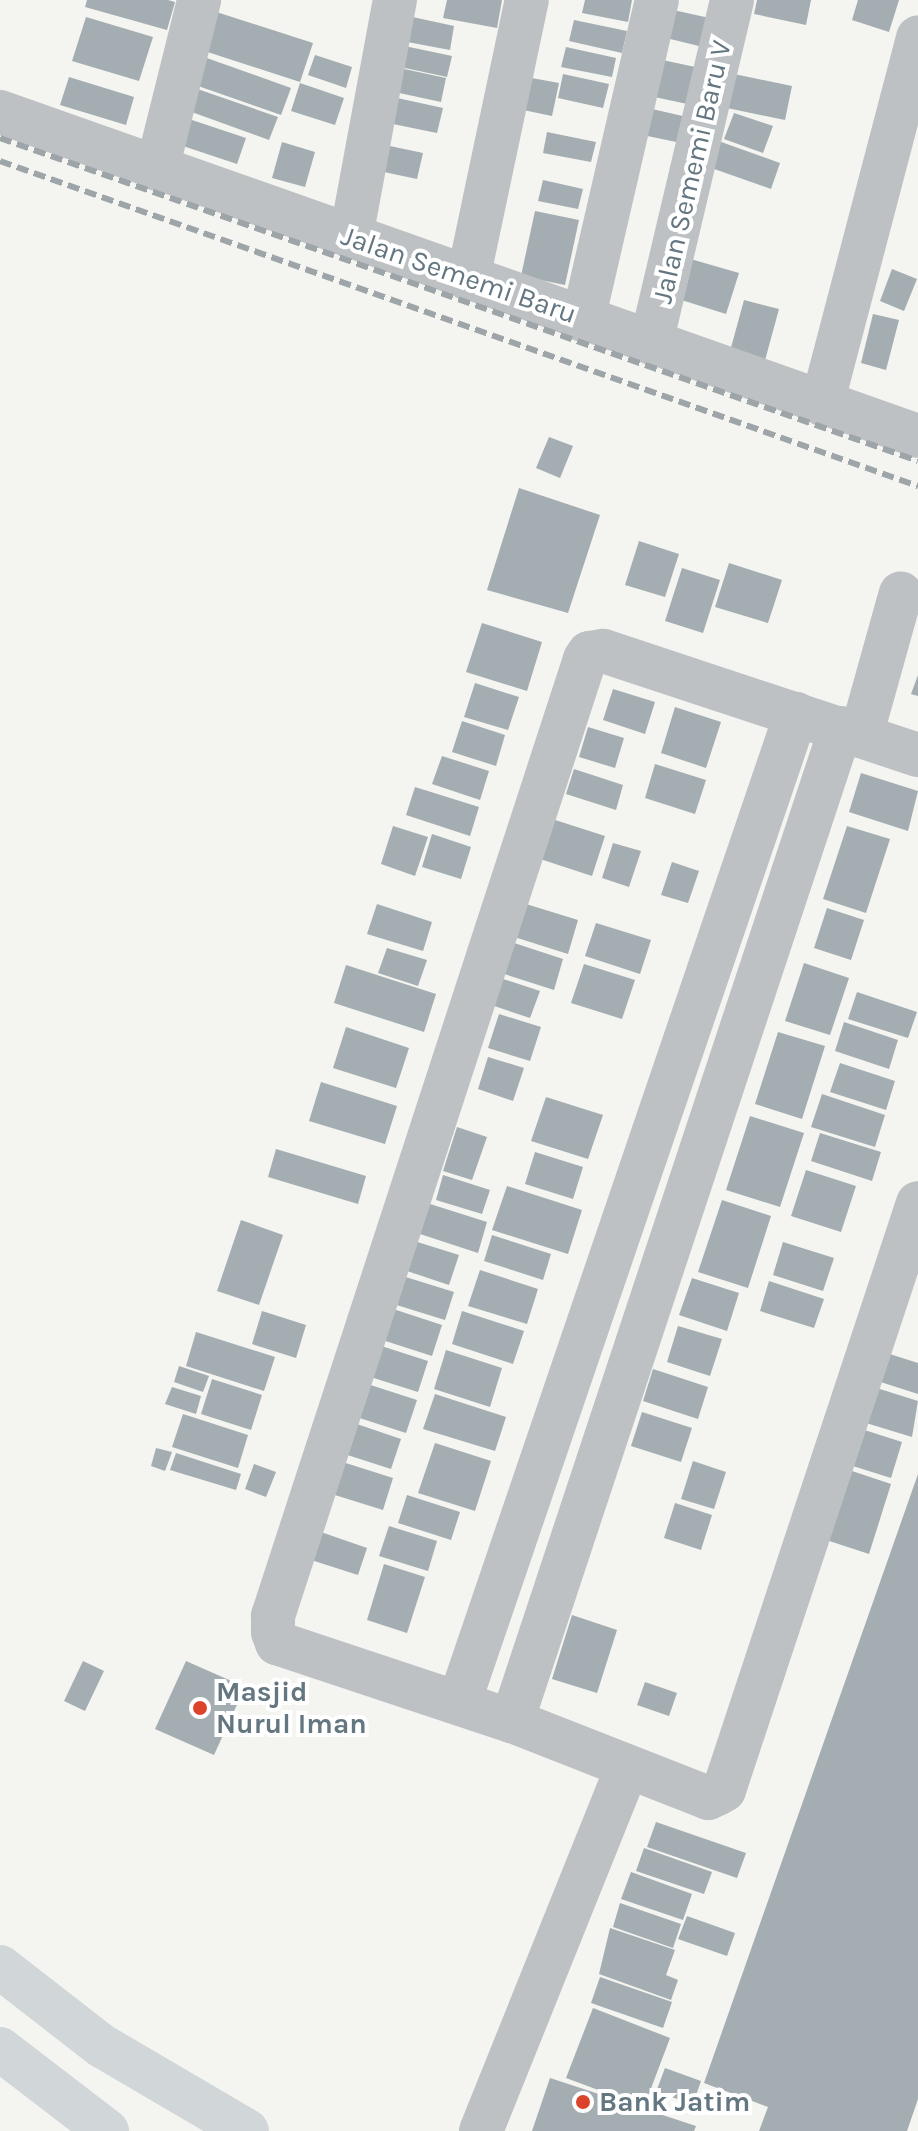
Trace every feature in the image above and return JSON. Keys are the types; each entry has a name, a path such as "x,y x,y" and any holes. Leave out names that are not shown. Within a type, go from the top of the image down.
{"main road":[{"path":"0,1967 102,2046 247,2131"},
{"path":"0,2049 107,2131"}],"street":[{"path":"157,169 199,0"},
{"path":"351,237 395,0"},
{"path":"468,279 527,0"},
{"path":"583,320 657,0"},
{"name":"Jalan Sememi Baru V","path":"651,343 732,0"},
{"path":"822,404 918,37"},
{"name":"Jalan Sememi Baru","path":"0,112 918,436"},
{"path":"512,1721 667,1252 901,593"},
{"path":"918,755 603,651 589,653 582,665 272,1625 277,1643 512,1721 708,1798 724,1790 918,1203"},
{"path":"459,1703 796,714"},
{"path":"617,1239 667,1252"},
{"path":"481,2131 627,1767"}],"building":[{"path":"87,0 175,2 167,30 85,7"},
{"path":"447,0 502,0 497,28 443,18"},
{"path":"585,0 632,0 628,22 582,13"},
{"path":"757,0 811,0 806,25 754,14"},
{"path":"858,0 899,0 889,32 852,20"},
{"path":"201,7 313,43 300,82 189,46"},
{"path":"664,8 714,19 707,48 658,36"},
{"path":"408,16 454,26 450,50 402,41"},
{"path":"86,17 153,37 139,81 72,61"},
{"path":"574,20 627,31 622,53 569,41"},
{"path":"395,44 452,56 447,77 391,65"},
{"path":"566,47 616,58 612,77 561,67"},
{"path":"190,52 291,88 281,115 181,80"},
{"path":"315,55 352,67 346,88 308,75"},
{"path":"653,58 700,68 692,105 645,95"},
{"path":"395,67 446,78 441,102 390,91"},
{"path":"563,74 609,84 603,108 558,98"},
{"path":"734,74 792,86 785,120 727,108"},
{"path":"515,75 559,83 552,116 509,107"},
{"path":"69,77 134,97 126,125 60,105"},
{"path":"300,83 344,98 335,125 291,111"},
{"path":"183,84 278,117 269,140 175,106"},
{"path":"388,96 443,108 437,133 383,122"},
{"path":"639,106 687,117 681,143 633,133"},
{"path":"734,113 773,126 763,153 724,139"},
{"path":"174,114 246,138 237,164 165,140"},
{"path":"547,132 596,142 591,162 543,153"},
{"path":"710,138 780,163 771,189 700,164"},
{"path":"282,142 315,152 305,187 272,178"},
{"path":"390,146 423,153 417,179 384,172"},
{"path":"543,180 583,189 578,209 538,201"},
{"path":"535,211 579,220 565,285 521,276"},
{"path":"687,258 739,273 726,314 675,298"},
{"path":"892,269 917,279 904,311 880,301"},
{"path":"744,300 779,309 764,364 729,355"},
{"path":"873,314 899,320 886,370 861,363"},
{"path":"549,437 573,446 560,478 536,468"},
{"path":"519,488 600,515 568,613 487,590"},
{"path":"639,541 679,554 665,597 625,585"},
{"path":"729,563 782,580 768,623 715,607"},
{"path":"682,568 720,580 703,633 665,621"},
{"path":"482,623 542,642 527,691 466,672"},
{"path":"918,675 918,696 911,694"},
{"path":"475,683 519,697 508,730 464,717"},
{"path":"613,689 655,702 645,734 603,720"},
{"path":"675,707 721,722 706,768 661,753"},
{"path":"462,721 505,735 496,766 452,752"},
{"path":"588,727 624,738 615,768 579,757"},
{"path":"442,756 489,771 480,800 432,784"},
{"path":"655,764 706,780 695,814 645,798"},
{"path":"574,769 623,785 616,810 566,794"},
{"path":"861,773 918,791 908,831 849,812"},
{"path":"415,787 479,807 470,836 406,815"},
{"path":"549,818 605,836 592,876 537,858"},
{"path":"393,826 428,837 415,876 381,864"},
{"path":"847,826 890,839 866,913 823,899"},
{"path":"432,834 471,847 461,879 422,867"},
{"path":"613,843 641,851 629,887 602,878"},
{"path":"672,862 699,871 688,903 661,895"},
{"path":"513,900 578,920 568,954 502,933"},
{"path":"377,904 432,922 423,951 367,934"},
{"path":"827,908 864,920 851,960 814,948"},
{"path":"596,923 651,940 640,974 585,956"},
{"path":"502,939 563,959 554,990 492,970"},
{"path":"387,948 427,960 418,986 378,973"},
{"path":"804,963 849,978 830,1035 785,1021"},
{"path":"584,964 635,980 622,1019 571,1003"},
{"path":"346,965 436,994 424,1032 334,1003"},
{"path":"488,974 540,991 530,1018 479,1001"},
{"path":"857,992 917,1012 908,1038 848,1019"},
{"path":"499,1014 541,1027 530,1061 488,1048"},
{"path":"844,1022 898,1040 889,1069 835,1051"},
{"path":"346,1027 409,1048 396,1088 333,1068"},
{"path":"778,1032 825,1046 802,1119 755,1104"},
{"path":"488,1057 524,1068 513,1101 478,1089"},
{"path":"840,1063 895,1081 886,1110 830,1092"},
{"path":"321,1082 397,1106 385,1144 309,1121"},
{"path":"822,1094 885,1115 875,1147 811,1127"},
{"path":"546,1097 603,1115 588,1159 531,1141"},
{"path":"750,1116 804,1133 780,1207 726,1190"},
{"path":"457,1127 487,1137 472,1180 443,1171"},
{"path":"820,1133 881,1152 872,1181 811,1161"},
{"path":"276,1149 366,1176 358,1204 268,1177"},
{"path":"535,1152 583,1167 573,1199 525,1184"},
{"path":"806,1170 856,1186 841,1232 791,1216"},
{"path":"443,1175 490,1190 482,1214 436,1200"},
{"path":"507,1186 582,1210 568,1254 492,1230"},
{"path":"722,1200 771,1216 748,1288 698,1272"},
{"path":"427,1203 487,1222 478,1253 417,1233"},
{"path":"241,1220 283,1235 259,1305 217,1291"},
{"path":"492,1235 551,1254 543,1280 484,1261"},
{"path":"411,1240 459,1255 449,1285 401,1269"},
{"path":"783,1242 834,1258 823,1291 773,1275"},
{"path":"480,1270 538,1289 527,1324 468,1306"},
{"path":"396,1274 454,1292 445,1320 387,1302"},
{"path":"692,1278 739,1293 727,1331 679,1315"},
{"path":"769,1281 824,1299 814,1328 760,1311"},
{"path":"381,1305 442,1325 432,1356 370,1336"},
{"path":"262,1311 306,1325 296,1358 252,1344"},
{"path":"462,1311 524,1331 513,1364 452,1344"},
{"path":"678,1326 722,1339 710,1376 667,1362"},
{"path":"196,1332 275,1357 264,1391 186,1366"},
{"path":"372,1343 428,1361 418,1392 361,1374"},
{"path":"874,1349 918,1363 918,1394 865,1377"},
{"path":"446,1350 502,1368 490,1407 434,1389"},
{"path":"179,1366 209,1376 203,1392 174,1382"},
{"path":"653,1369 708,1387 698,1419 643,1401"},
{"path":"212,1379 262,1395 251,1430 201,1414"},
{"path":"355,1380 417,1400 406,1433 344,1413"},
{"path":"864,1384 918,1401 912,1437 853,1419"},
{"path":"172,1387 201,1396 196,1414 165,1404"},
{"path":"435,1394 506,1417 495,1451 423,1429"},
{"path":"642,1412 692,1428 681,1462 631,1446"},
{"path":"183,1414 248,1435 238,1468 172,1447"},
{"path":"345,1420 401,1439 391,1469 335,1451"},
{"path":"852,1426 902,1442 891,1478 840,1462"},
{"path":"435,1443 491,1461 475,1511 418,1493"},
{"path":"156,1448 172,1452 165,1471 151,1466"},
{"path":"176,1453 241,1474 236,1490 170,1470"},
{"path":"333,1459 393,1478 383,1510 322,1491"},
{"path":"693,1461 726,1472 714,1509 681,1499"},
{"path":"254,1464 276,1472 266,1497 245,1489"},
{"path":"834,1465 891,1484 869,1554 811,1535"},
{"path":"918,1474 918,2099 907,2131 759,2131 768,2107 704,2083"},
{"path":"407,1495 460,1512 451,1540 398,1523"},
{"path":"675,1503 712,1515 701,1550 664,1538"},
{"path":"389,1526 437,1541 428,1571 379,1556"},
{"path":"318,1531 367,1548 358,1575 308,1559"},
{"path":"384,1564 425,1577 407,1633 367,1620"},
{"path":"572,1615 617,1630 597,1693 552,1679"},
{"path":"83,1661 104,1671 85,1711 64,1701"},
{"name":"Masjid Nurul Iman","path":"186,1661 245,1687 214,1755 155,1729"},
{"path":"645,1682 677,1693 669,1716 637,1705"},
{"path":"656,1822 746,1853 737,1878 647,1847"},
{"path":"644,1848 712,1872 704,1894 636,1871"},
{"path":"631,1872 692,1894 683,1920 621,1899"},
{"path":"620,1903 681,1924 673,1948 613,1927"},
{"path":"687,1916 735,1933 727,1956 678,1939"},
{"path":"610,1928 675,1950 666,1975 678,1980 671,2000 599,1974"},
{"path":"600,1977 672,2002 663,2028 591,2003"},
{"path":"593,2008 670,2038 644,2107 566,2078"},
{"path":"665,2068 701,2081 693,2104 656,2092"},
{"name":"Bank Jatim","path":"550,2078 696,2126 694,2131 532,2131"}],"railway":[{"path":"0,138 918,461"},
{"path":"0,161 918,486"}],"place":[{"name":"Masjid Nurul Iman","path":"200,1708"},
{"name":"Bank Jatim","path":"583,2102"}]}
